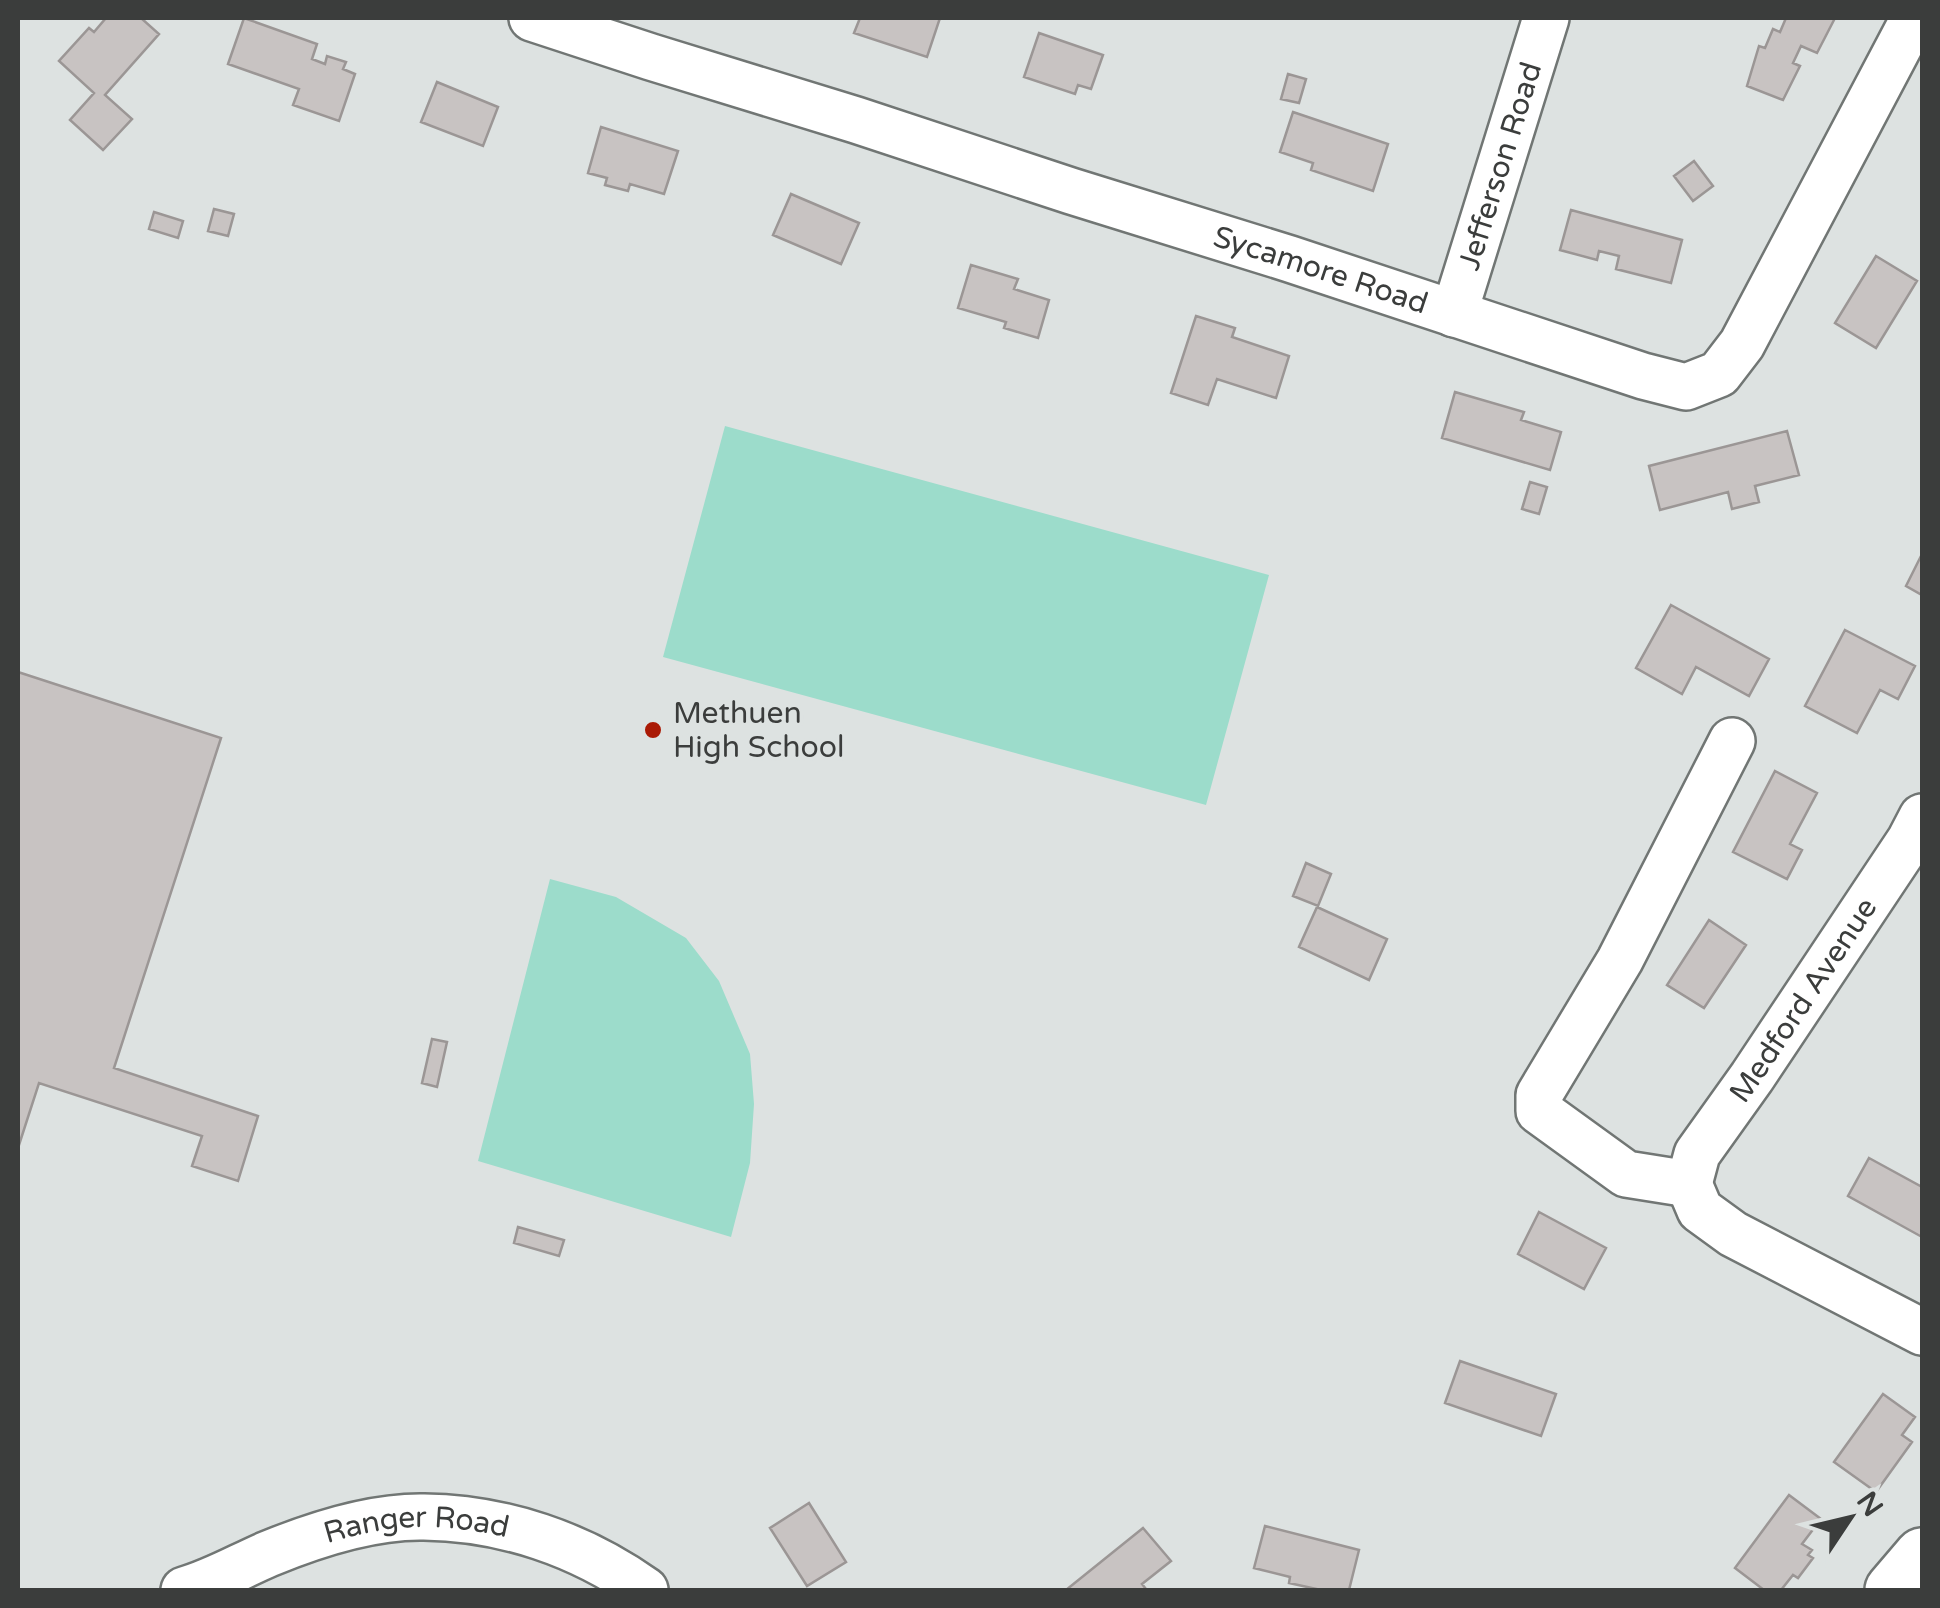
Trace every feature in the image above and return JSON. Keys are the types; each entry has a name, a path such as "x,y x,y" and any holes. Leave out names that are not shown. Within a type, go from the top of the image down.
{"main road":[{"path":"1893,1590 1922,1556"}],"street":[{"name":"Sycamore Road","path":"532,18 1071,192 1290,258 1643,376 1686,386 1720,374 1742,344 1914,18"},
{"name":"Jefferson Road","path":"1454,314 1546,18"},
{"path":"1732,740 1620,960 1539,1095 1539,1110 1626,1174 1689,1184 1700,1210 1734,1234 1922,1332"},
{"name":"Medford Avenue","path":"1689,1184 1696,1154 1752,1077 1922,817"},
{"name":"Ranger Road","path":"184,1590 320,1537 372,1522 422,1517 474,1521 537,1534 586,1554 645,1590"}],"green space":[{"path":"725,426 1269,575 1206,805 663,657"},
{"path":"550,879 616,897 686,938 719,981 750,1054 754,1104 750,1163 731,1237 478,1161"}],"building":[{"path":"106,18 141,18 159,34 105,95 132,119 103,150 70,120 94,93 59,61 89,28 94,32"},
{"path":"244,18 317,44 312,59 325,64 327,56 346,62 343,69 355,74 339,121 293,105 299,89 228,64"},
{"path":"860,18 940,18 927,57 854,33"},
{"path":"1786,18 1835,18 1817,53 1801,46 1793,63 1800,66 1783,100 1747,86 1759,46 1765,48 1773,29 1780,32"},
{"path":"1039,33 1103,55 1091,89 1078,85 1075,94 1024,77"},
{"path":"1288,74 1306,79 1299,103 1281,99"},
{"path":"437,82 498,107 483,146 421,122"},
{"path":"1293,112 1388,144 1373,191 1311,170 1313,163 1280,152"},
{"path":"601,127 678,151 664,194 630,184 628,191 605,185 607,178 588,173"},
{"path":"1694,161 1713,186 1693,201 1674,176"},
{"path":"791,194 859,223 841,264 773,235"},
{"path":"214,209 234,214 228,236 208,231"},
{"path":"1571,210 1682,240 1671,283 1616,269 1619,256 1599,251 1597,260 1560,250"},
{"path":"154,212 183,221 178,238 149,229"},
{"path":"1876,256 1917,281 1876,348 1835,323"},
{"path":"971,265 1018,279 1014,289 1049,300 1038,338 1004,328 1006,322 958,308"},
{"path":"1196,316 1235,328 1232,337 1289,356 1276,398 1217,379 1208,405 1171,393"},
{"path":"1455,392 1524,412 1521,420 1561,432 1550,470 1442,438"},
{"path":"1787,431 1799,475 1755,486 1759,502 1732,509 1728,492 1660,510 1649,466"},
{"path":"1530,482 1547,487 1539,514 1522,509"},
{"path":"1922,554 1922,595 1906,586"},
{"path":"1671,605 1769,659 1749,696 1696,667 1682,694 1636,668"},
{"path":"1845,630 1915,666 1898,699 1880,690 1857,733 1805,706"},
{"path":"18,672 221,738 114,1068 258,1116 238,1181 192,1166 202,1136 39,1083 18,1148"},
{"path":"1775,771 1817,793 1790,844 1802,850 1787,879 1733,852"},
{"path":"1306,863 1331,874 1318,906 1293,896"},
{"path":"1317,907 1387,939 1369,980 1299,947"},
{"path":"1709,920 1746,945 1704,1008 1667,985"},
{"path":"432,1039 447,1042 437,1087 422,1083"},
{"path":"1869,1158 1922,1187 1922,1237 1848,1196"},
{"path":"1539,1212 1606,1248 1584,1289 1518,1254"},
{"path":"518,1227 564,1240 559,1256 514,1243"},
{"path":"1460,1361 1556,1394 1541,1436 1445,1403"},
{"path":"1883,1394 1915,1417 1902,1435 1912,1442 1876,1492 1834,1462"},
{"path":"1789,1495 1821,1519 1802,1544 1812,1550 1808,1555 1813,1558 1798,1578 1793,1575 1781,1590 1764,1590 1735,1568"},
{"path":"809,1503 846,1562 807,1586 770,1528"},
{"path":"1265,1526 1359,1550 1349,1590 1321,1590 1289,1583 1290,1577 1254,1568"},
{"path":"1143,1528 1171,1561 1142,1584 1146,1589 1066,1590"}],"place":[{"name":"Methuen High School","path":"653,730"}]}
